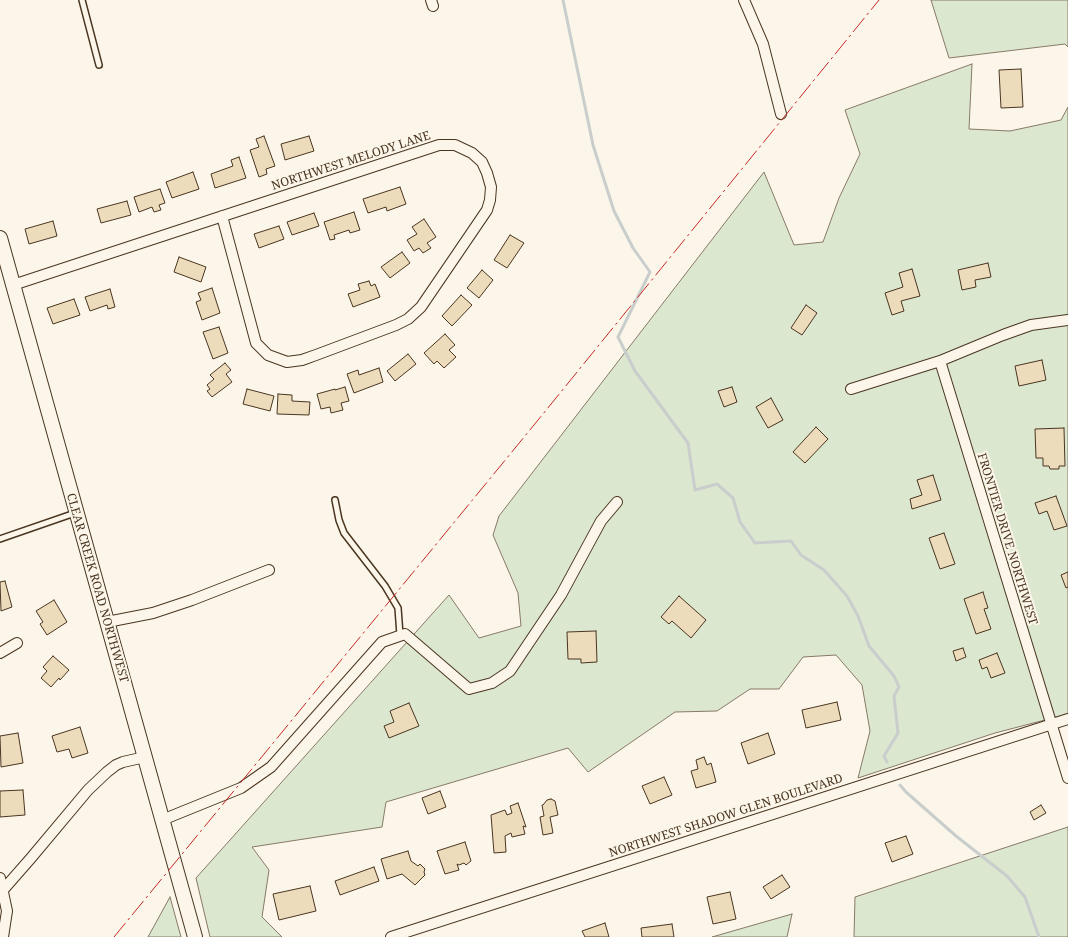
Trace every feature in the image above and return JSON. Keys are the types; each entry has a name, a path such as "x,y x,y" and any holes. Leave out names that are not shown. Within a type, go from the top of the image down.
{"main road":[{"name":"CLEAR CREEK ROAD NORTHWEST","path":"0,238 195,937"}],"street":[{"path":"744,0 763,44 781,114"},
{"name":"NORTHWEST MELODY LANE","path":"13,285 222,216 439,145 455,145 472,153 482,162 491,187 487,210 422,307 408,319 396,325 302,360 287,362 268,355 256,343 222,216"},
{"path":"851,389 940,361 1032,325 1068,320"},
{"name":"FRONTIER DRIVE NORTHWEST","path":"940,361 1068,778"},
{"path":"162,820 241,788 271,768 382,642 405,634 469,689 492,683 510,671 562,596 601,521 617,502"},
{"path":"107,622 153,613 269,570"},
{"path":"0,653 17,643"},
{"name":"NORTHWEST SHADOW GLEN BOULEVARD","path":"391,937 1068,719"},
{"path":"3,890 88,790 107,772 123,762 145,757"},
{"path":"0,878 7,911 2,937"}],"lane":[{"path":"82,0 99,65"},
{"path":"335,500 344,533 385,586 398,608 400,636"},
{"path":"0,539 77,513"}],"green space":[{"path":"931,0 1068,0 1068,47 1065,44 949,58"},
{"path":"972,64 969,129 1010,131 1061,120 1068,107 1068,714 995,733 858,778 870,731 862,685 836,655 803,657 779,689 750,689 717,711 675,712 588,772 568,748 386,802 382,827 252,847 269,870 262,917 282,937 210,937 196,878 449,595 479,638 521,626 518,593 493,535 499,516 764,172 794,245 823,242 839,198 860,154 845,110"},
{"path":"1068,827 1068,937 854,937 855,897"},
{"path":"170,897 181,937 148,937"},
{"path":"792,914 787,937 712,937"}],"building":[{"path":"1021,69 1023,107 1001,108 999,70"},
{"path":"264,136 275,166 266,169 267,174 259,177 250,150 259,147 256,139"},
{"path":"309,136 314,151 285,160 281,144"},
{"path":"239,157 246,178 215,188 211,174 233,166 231,160"},
{"path":"193,172 199,189 172,198 166,182"},
{"path":"400,187 406,204 387,211 386,207 368,213 363,199"},
{"path":"160,189 165,203 159,205 161,210 154,212 152,207 139,212 134,197"},
{"path":"127,201 131,215 101,223 97,209"},
{"path":"354,212 360,230 350,233 349,230 334,235 335,239 330,240 324,222"},
{"path":"314,213 319,226 292,235 287,222"},
{"path":"424,219 436,237 427,243 431,248 423,253 419,248 414,251 407,240 417,234 412,227"},
{"path":"53,221 57,236 29,244 25,229"},
{"path":"279,226 284,239 259,248 254,234"},
{"path":"510,235 524,243 507,268 494,260"},
{"path":"402,252 410,263 390,278 381,267"},
{"path":"179,257 206,267 201,282 174,272"},
{"path":"988,263 991,277 975,280 976,287 962,290 958,270"},
{"path":"912,269 920,296 901,301 904,311 892,315 885,293 903,287 899,273"},
{"path":"482,270 493,280 479,298 467,288"},
{"path":"369,281 371,286 375,284 380,297 353,307 348,294 360,290 358,284"},
{"path":"212,288 220,313 202,320 196,302 201,300 198,293"},
{"path":"110,289 115,307 108,309 107,305 90,311 85,297"},
{"path":"461,295 472,305 452,326 442,316"},
{"path":"74,299 80,315 53,324 47,308"},
{"path":"806,305 817,313 802,335 791,328"},
{"path":"219,327 228,353 213,359 203,332"},
{"path":"445,334 455,345 449,350 456,357 444,368 437,361 434,364 424,353"},
{"path":"408,354 416,364 395,381 387,371"},
{"path":"1042,360 1046,380 1019,386 1015,366"},
{"path":"225,363 231,370 226,374 232,382 212,397 207,391 210,389 207,385 214,379 210,375"},
{"path":"379,368 383,382 354,393 347,374 358,370 359,375"},
{"path":"345,387 349,401 341,403 343,410 331,413 330,407 321,409 317,394"},
{"path":"732,387 737,402 724,407 718,391"},
{"path":"247,389 274,396 270,411 243,404"},
{"path":"278,394 292,395 292,401 310,402 309,415 277,414"},
{"path":"771,398 783,420 768,428 756,407"},
{"path":"816,427 828,439 805,463 793,452"},
{"path":"1064,428 1065,466 1059,466 1059,469 1050,469 1049,466 1043,466 1043,458 1036,458 1035,429"},
{"path":"933,475 941,500 912,509 910,499 922,495 917,480"},
{"path":"1056,496 1067,526 1054,530 1047,511 1039,514 1035,503"},
{"path":"944,533 955,564 940,569 929,538"},
{"path":"1068,572 1068,587 1066,588 1061,575"},
{"path":"5,581 12,607 1,611 0,582"},
{"path":"983,592 988,608 984,609 991,629 976,634 964,599"},
{"path":"679,596 706,620 691,638 672,621 669,624 661,617"},
{"path":"54,600 67,622 47,635 40,624 43,622 36,611"},
{"path":"596,631 597,662 581,663 581,659 568,659 567,632"},
{"path":"963,648 966,657 956,661 953,651"},
{"path":"997,653 1005,673 991,678 987,667 982,669 979,660"},
{"path":"53,656 69,670 51,687 41,678 47,671 43,667"},
{"path":"837,702 841,720 806,728 802,710"},
{"path":"409,703 419,726 389,738 384,726 394,722 390,711"},
{"path":"80,727 88,753 72,758 69,749 57,752 52,736"},
{"path":"18,733 23,763 1,767 0,736"},
{"path":"768,733 775,754 748,764 741,743"},
{"path":"704,757 707,765 711,763 716,782 696,788 691,771 698,769 696,760"},
{"path":"664,777 672,795 650,804 642,786"},
{"path":"23,790 25,815 0,817 0,791"},
{"path":"440,791 446,807 428,814 422,798"},
{"path":"551,799 555,801 558,815 550,817 553,833 543,835 540,817 544,816 542,805"},
{"path":"518,803 526,827 523,826 525,834 512,837 511,833 505,836 506,852 494,853 491,815 505,810 507,815 512,813 510,806"},
{"path":"1041,805 1046,813 1034,820 1030,812"},
{"path":"906,836 913,854 892,862 885,843"},
{"path":"465,842 471,861 466,865 464,863 457,864 459,870 445,874 437,851"},
{"path":"408,851 411,861 418,866 420,864 425,869 425,875 415,885 402,874 387,879 381,859"},
{"path":"374,867 379,881 340,895 335,881"},
{"path":"782,875 790,887 771,899 763,887"},
{"path":"310,886 316,911 279,920 273,894"},
{"path":"730,892 736,919 713,924 707,897"},
{"path":"605,923 609,937 585,937 582,931"},
{"path":"672,924 674,937 642,937 641,928"}],"waterway":[{"path":"563,0 593,145 614,211 633,248 650,272 618,337 635,371 688,443 695,490 717,484 733,498 740,522 755,543 791,541 801,555 824,570 847,596 858,616 869,646 894,676 899,687 894,696 898,733 884,756 887,762"},
{"path":"900,785 956,836 1007,876 1025,897 1039,937"}],"power":[{"path":"114,937 543,414 879,0"}]}
